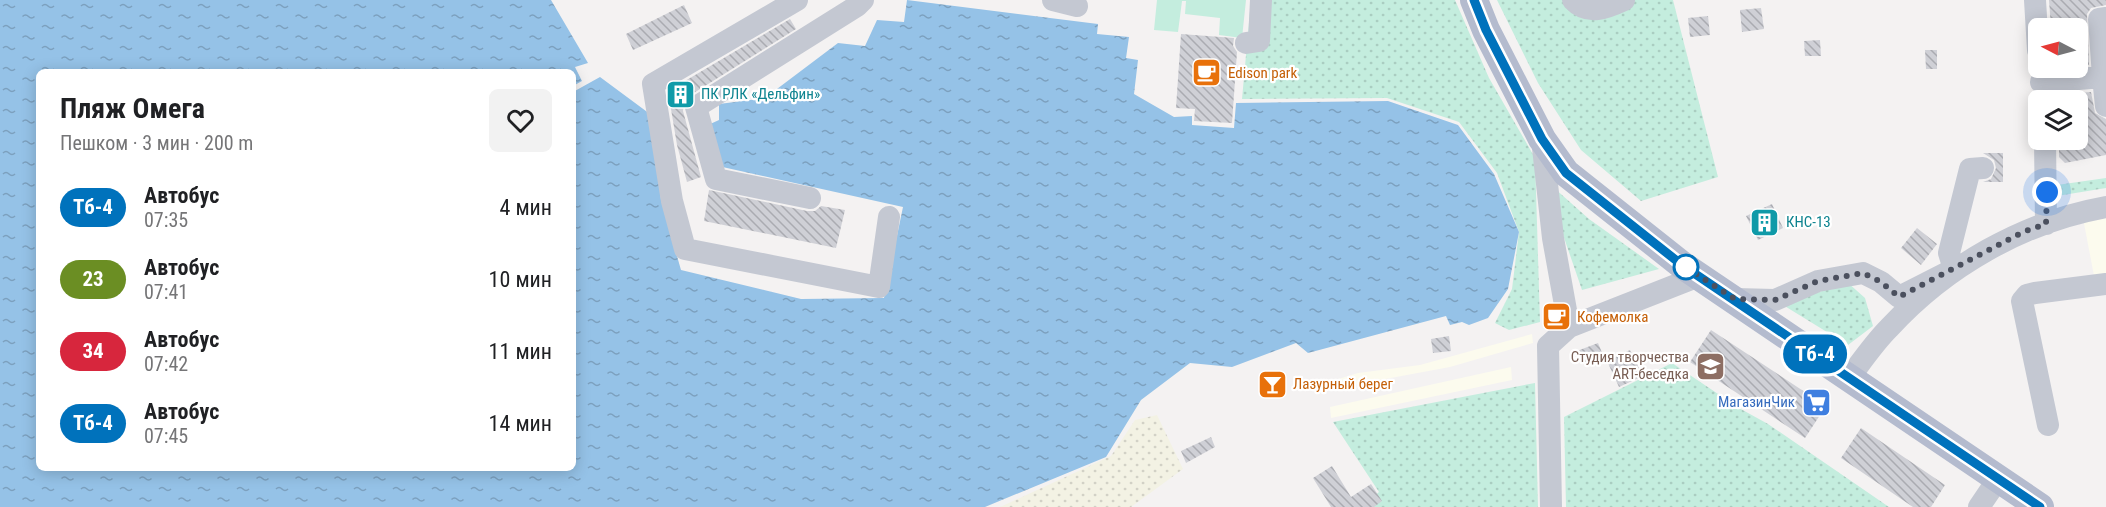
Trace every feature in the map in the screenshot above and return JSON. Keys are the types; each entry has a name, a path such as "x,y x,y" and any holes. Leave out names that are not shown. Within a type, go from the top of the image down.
{"main road":[{"path":"1474,0 1486,30 1542,139 1566,173 1699,276 2040,507"}],"street":[{"path":"797,0 653,84 672,201 685,249 879,287 889,217"},
{"path":"1053,0 1077,6"},
{"path":"1245,43 1260,41 1261,0"},
{"path":"1573,0 1579,6 1602,11 1624,0"},
{"path":"2035,0 2036,18"},
{"path":"810,198 716,179 696,107 851,4"},
{"path":"2106,18 2099,19 2106,106"},
{"path":"2041,83 2103,77"},
{"path":"1542,139 1553,238 1569,327"},
{"path":"2046,150 2046,224"},
{"path":"1954,269 1949,253 1970,169 1983,168"},
{"path":"1887,329 1899,297 2023,232 2074,213 2106,207"},
{"path":"1849,378 1887,329 1954,269"},
{"path":"1735,299 1775,300 1818,281 1863,273 1881,282 1899,297"},
{"path":"1551,507 1548,346 1569,327 1699,276"},
{"path":"2048,425 2022,300 2027,295 2035,293 2106,284"},
{"path":"1978,507 1998,479"}],"shaded area":[{"path":"2106,215 2106,279 2095,281 2083,218"},
{"path":"1532,334 1533,343 1450,367 1326,390 1322,384 1358,373 1420,365"},
{"path":"1511,367 1512,380 1331,418 1330,407"}],"green space":[{"path":"1157,0 1246,0 1242,38 1219,35 1220,18 1185,14 1186,1 1182,1 1178,32 1154,30"},
{"path":"1251,0 1455,0 1489,78 1535,158 1540,322 1509,330 1495,323 1512,289 1519,232 1497,173 1459,122 1387,98 1242,99"},
{"path":"1497,0 1673,0 1718,177 1641,201 1581,150 1538,83"},
{"path":"2106,178 2106,188 2057,196 2057,185"},
{"path":"1553,187 1589,219 1659,269 1582,290 1560,226"},
{"path":"1847,282 1865,298 1873,326 1848,345 1783,305"},
{"path":"1672,363 1739,408 1768,424 1889,507 1566,507 1564,417"},
{"path":"1535,383 1538,507 1361,507 1379,492 1333,422"}],"sand":[{"path":"1157,415 1183,469 1131,507 1000,507 1111,456 1135,420"}],"water":[{"path":"0,0 551,0 588,63 575,67 576,69 36,69 36,471 576,471 576,90 600,77 654,117 661,200 681,270 801,299 884,298 903,207 718,166 708,125 719,120 719,104 765,98 838,43 865,46 877,20 904,22 907,0 1098,24 1097,34 1129,37 1126,58 1138,60 1134,94 1174,117 1192,116 1192,125 1234,128 1236,103 1388,101 1458,125 1494,174 1519,232 1508,289 1488,318 1469,325 1462,322 1450,325 1446,316 1308,353 1296,343 1232,367 1190,363 1141,400 1106,457 985,507 0,507"},
{"path":"576,69 582,81 576,84"}],"building":[{"path":"2049,0 2106,0 2106,5 2091,8 2087,18 2050,18"},
{"path":"684,5 692,23 633,50 626,34"},
{"path":"1761,8 1764,29 1742,32 1740,10"},
{"path":"1708,16 1710,35 1690,37 1688,18"},
{"path":"790,19 796,29 689,96 684,102 683,111 701,177 687,182 677,145 668,91"},
{"name":"Edison park","path":"1181,34 1234,38 1233,46 1237,52 1232,123 1194,121 1195,109 1176,108"},
{"path":"1820,40 1821,56 1805,56 1804,41"},
{"path":"1925,50 1937,50 1937,69 1926,69"},
{"path":"2088,92 2091,92 2095,113 2106,119 2106,155 2065,163 2059,157 2059,150 2088,150"},
{"path":"1983,153 2003,153 2003,182 1983,182 1991,179 1996,168 1994,160"},
{"path":"709,190 807,211 815,211 821,206 845,210 836,248 704,221"},
{"name":"КНС-13","path":"1772,204 1783,228 1758,240 1746,216"},
{"path":"1917,228 1937,244 1921,265 1901,248"},
{"path":"1711,330 1826,406 1805,438 1690,362"},
{"path":"1449,336 1451,351 1433,353 1431,339"},
{"path":"1598,343 1603,355 1581,364 1577,351"},
{"path":"1630,350 1643,376 1619,387 1607,361"},
{"path":"1861,428 1945,485 1931,507 1913,507 1841,458"},
{"path":"1211,437 1215,447 1186,463 1181,451"},
{"path":"1332,466 1351,497 1371,484 1382,501 1374,507 1331,507 1313,478"}],"bus line":[{"name":"Тб-4","path":"1474,0 1486,30 1542,139 1566,173 1682,265 2040,507"}],"place":[{"name":"Edison park","path":"1207,73"},
{"name":"ПК РЛК «Дельфин»","path":"680,94"},
{"name":"КНС-13","path":"1765,222"},
{"name":"Кофемолка","path":"1556,317"},
{"name":"Студия творчества ART-беседка","path":"1710,366"},
{"name":"Лазурный берег","path":"1272,384"},
{"name":"МагазинЧик","path":"1816,402"}],"route":[{"path":"1686,267 1682,265 1735,299 1775,300 1818,281 1863,273 1881,282 1899,297 2023,232 2046,224 2047,192"}]}
